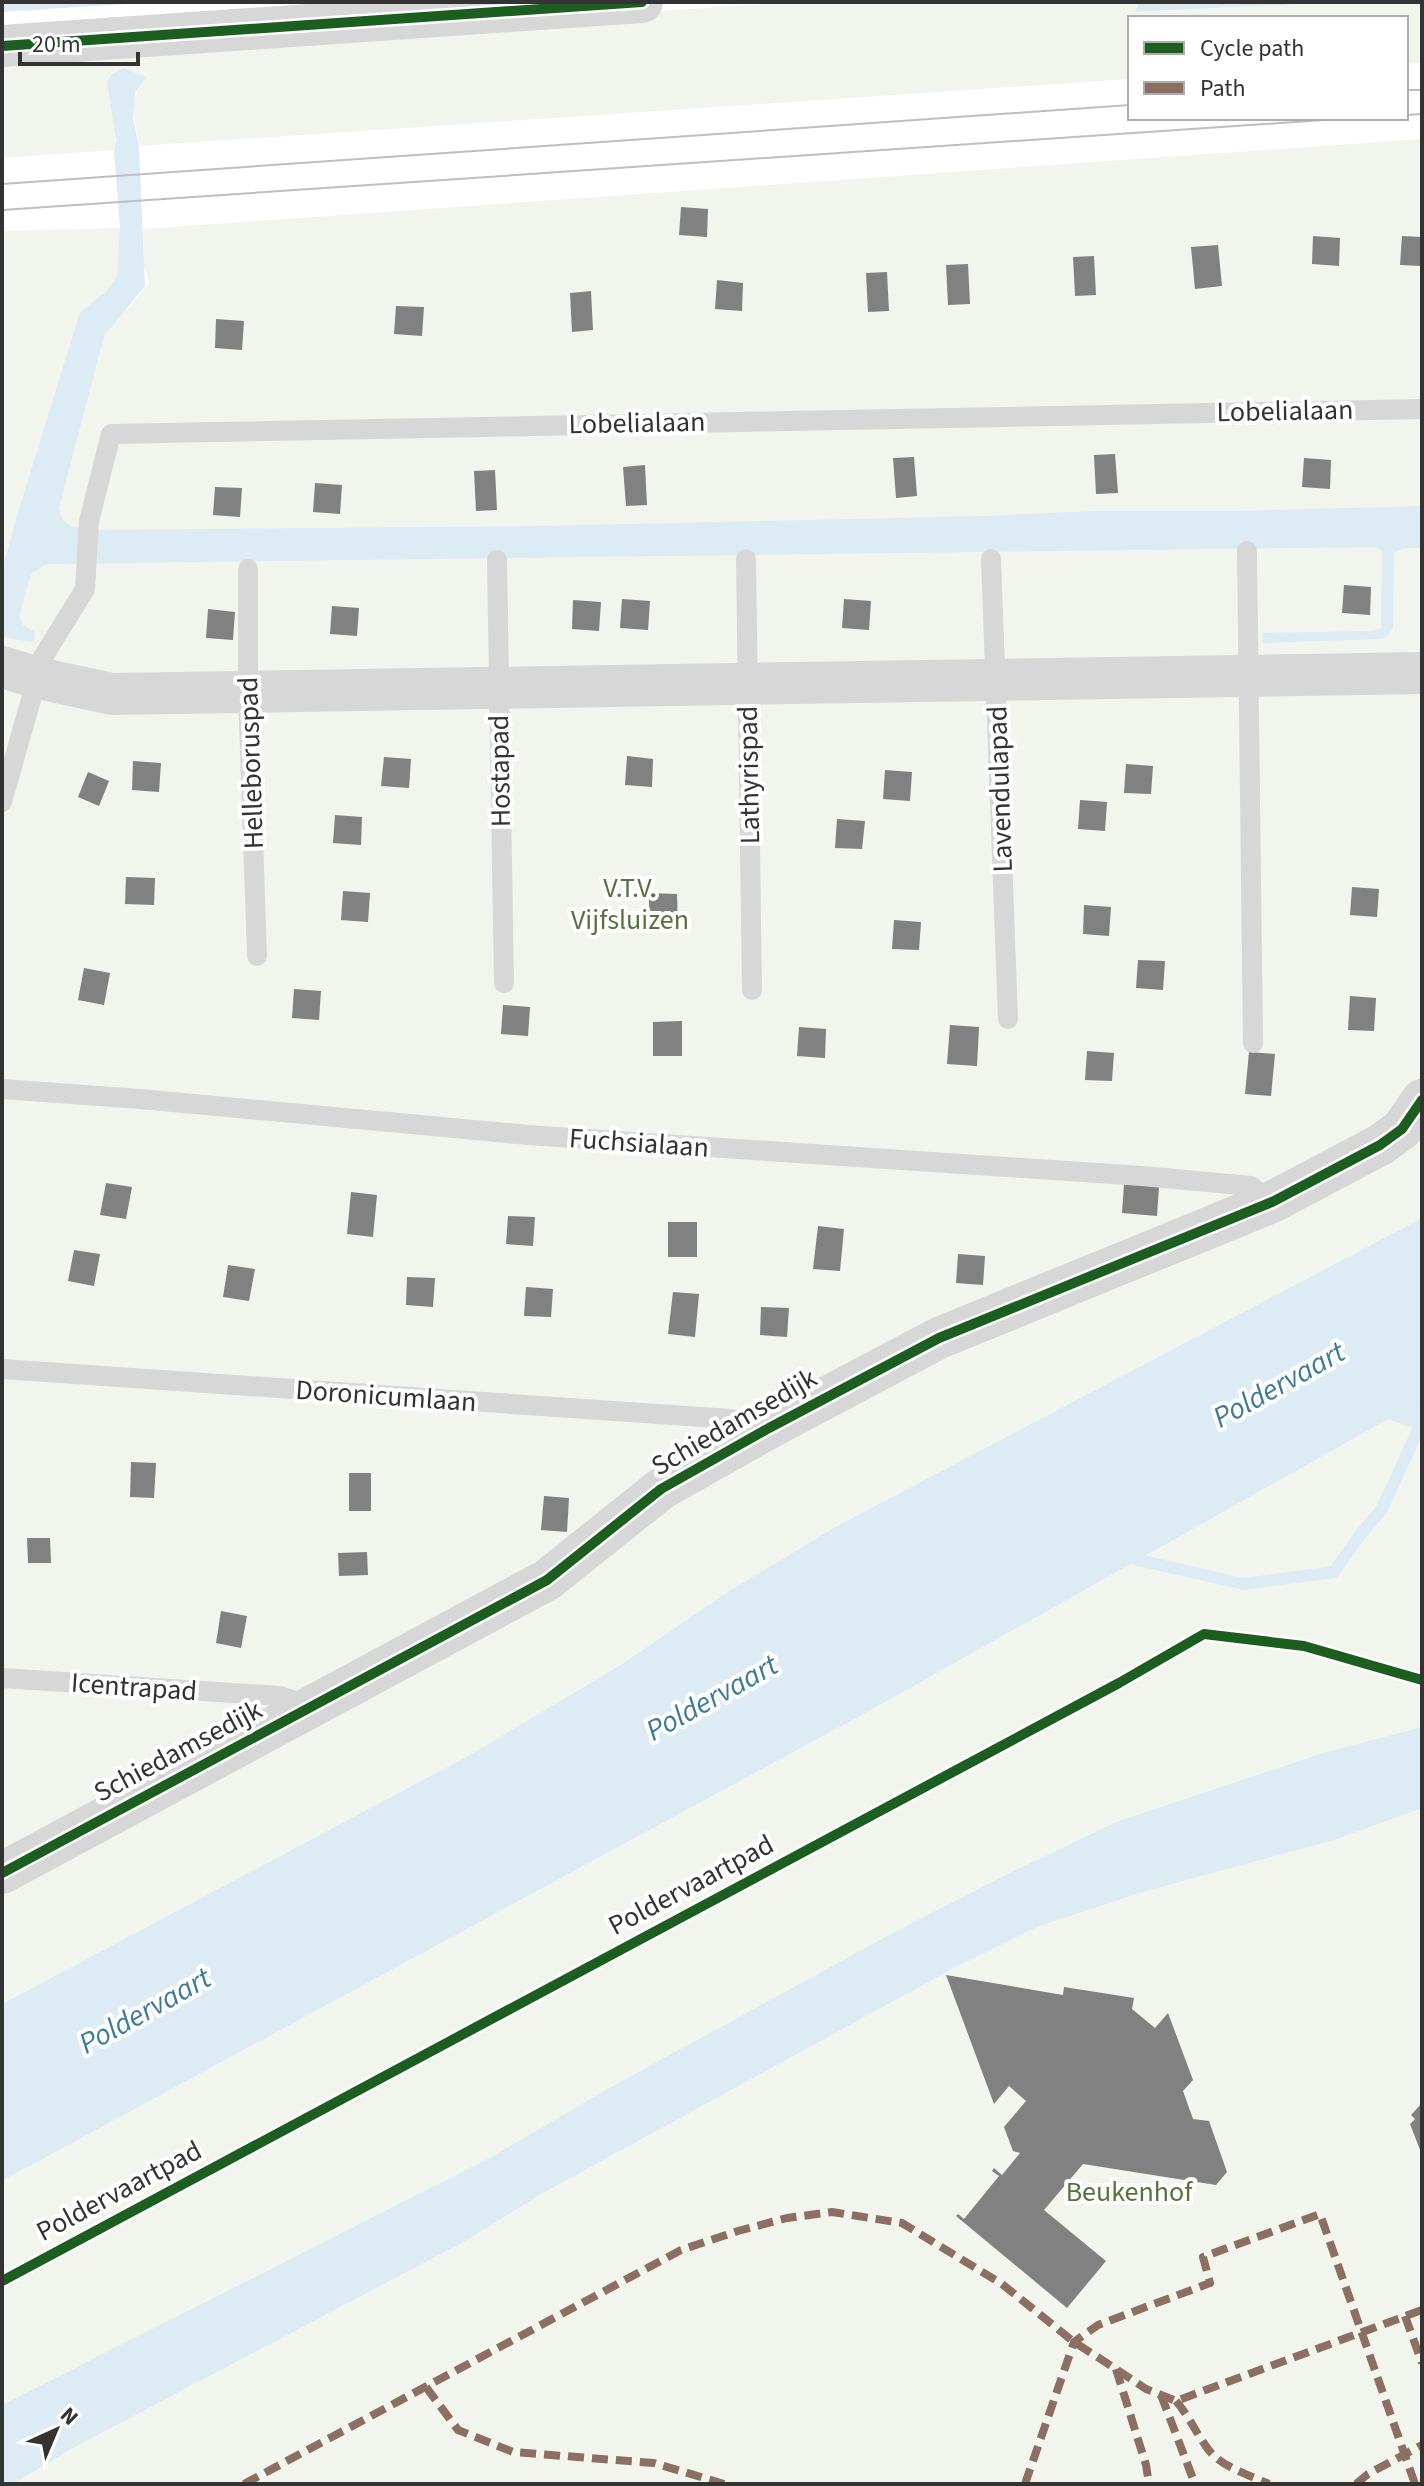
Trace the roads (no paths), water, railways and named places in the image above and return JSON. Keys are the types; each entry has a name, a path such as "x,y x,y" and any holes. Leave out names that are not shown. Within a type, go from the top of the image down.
{"street":[{"path":"2,46 642,2"},
{"path":"20,672 112,694 1422,673"},
{"name":"Schiedamsedijk","path":"2,1873 547,1580 661,1489 769,1428 939,1338 1272,1202 1380,1145 1402,1129 1422,1100"}],"lane":[{"name":"Lobelialaan","path":"2,802 20,672 43,657 85,589 89,521 111,434 1422,409"},
{"path":"1247,551 1253,1043"},
{"name":"Lathyrispad","path":"746,559 752,990"},
{"name":"Lavendulapad","path":"991,559 1008,1019"},
{"name":"Hostapad","path":"497,560 504,983"},
{"name":"Helleboruspad","path":"248,569 248,692 257,956"},
{"name":"Fuchsialaan","path":"2,1089 528,1135 1142,1176 1251,1186 1272,1202"},
{"name":"Doronicumlaan","path":"2,1369 731,1419 769,1428"},
{"name":"Icentrapad","path":"2,1678 280,1696 312,1706"}],"water":[{"path":"2,2 158,2 2,12"},
{"path":"1339,2 1135,12 1138,4"},
{"path":"124,68 146,77 135,93 133,118 139,146 145,286 104,336 59,508 62,519 72,527 94,530 539,526 1095,511 1422,506 1422,548 1404,548 1394,553 1393,628 1388,636 1381,639 1263,643 1262,633 1371,631 1381,628 1382,551 1377,547 46,564 31,574 19,617 23,625 34,631 35,639 31,642 2,637 2,571 80,312 106,292 117,277 120,228 114,150 116,140 107,82 112,74"},
{"name":"Poldervaart","path":"1422,1218 1422,1425 1418,1430 1388,1419 871,1710 2,2181 2,2004 468,1756 622,1664 729,1591 837,1526"},
{"path":"1422,1727 1422,1808 1334,1840 1146,1891 1039,1926 952,1969 541,2194 467,2240 71,2449 13,2484 2,2484 2,2405 497,2154 604,2091 909,1924 1116,1822 1326,1752"}],"waterway":[{"path":"1127,1548 1138,1560 1244,1584 1334,1572 1382,1509 1418,1430 1422,1411"}],"tram line":[{"path":"1408,90 1422,90"},
{"path":"2,184 1128,105"},
{"path":"1408,115 1422,114"},
{"path":"2,210 1324,120"}],"park label":[{"name":"V.T.V. Vijfsluizen","path":"630,904"},
{"name":"Beukenhof","path":"1129,2192"}]}
